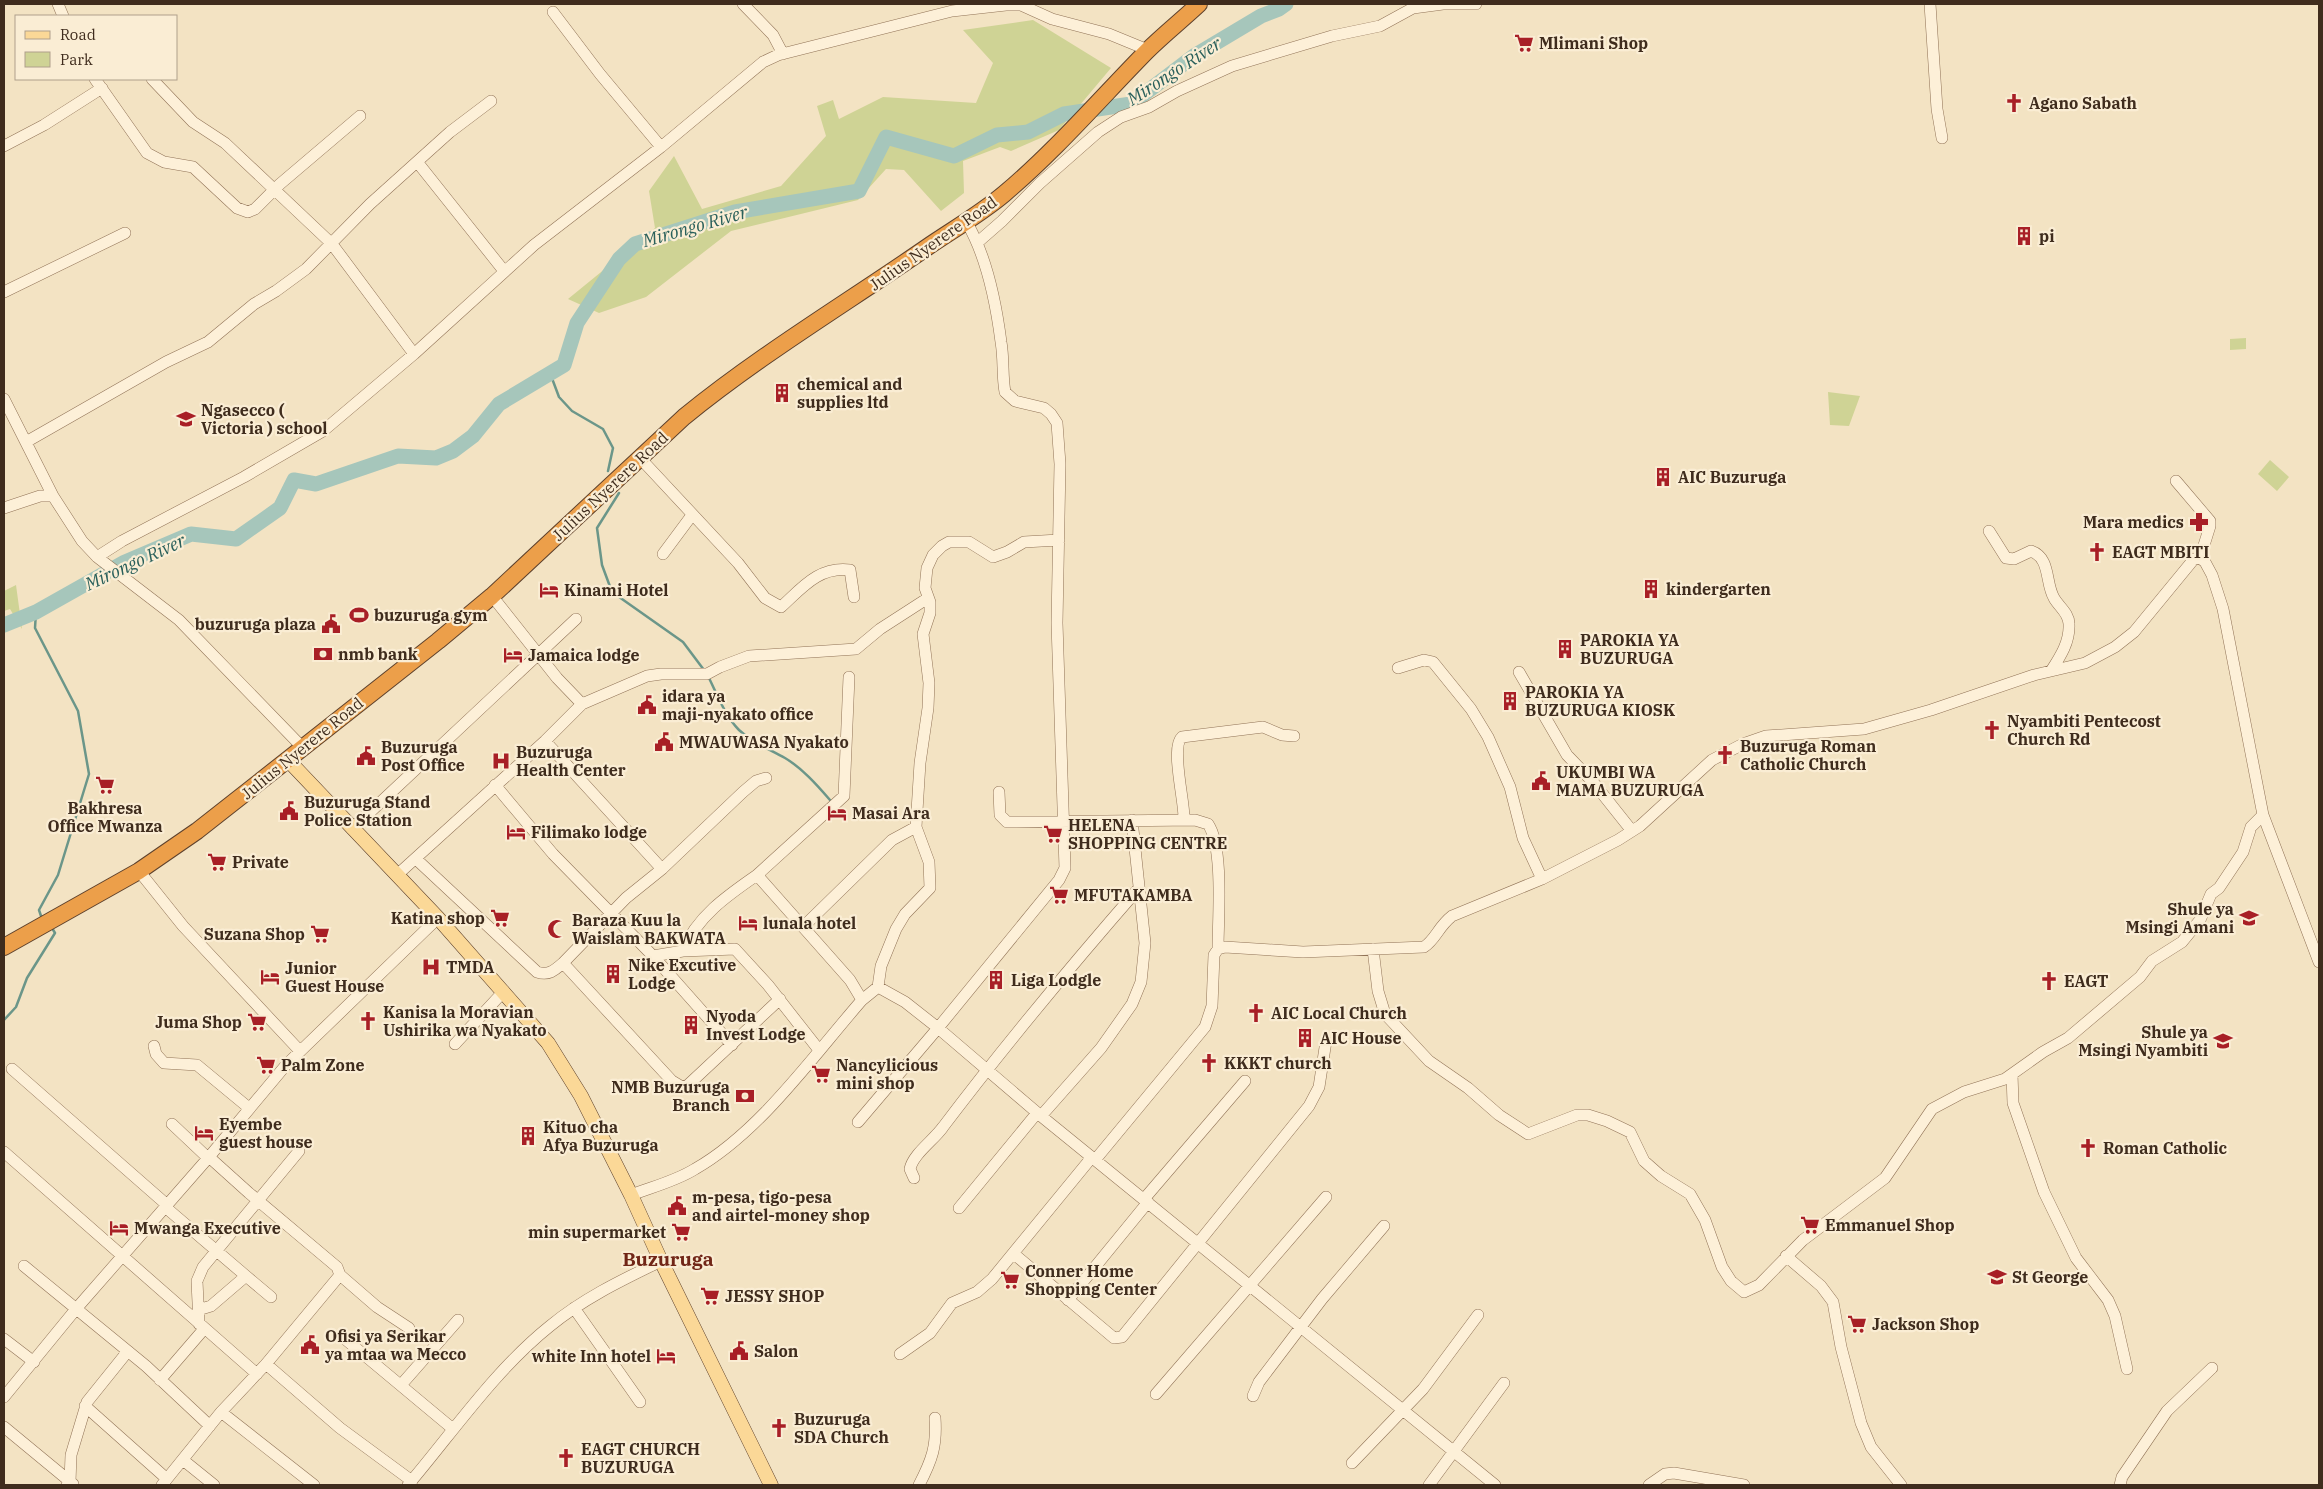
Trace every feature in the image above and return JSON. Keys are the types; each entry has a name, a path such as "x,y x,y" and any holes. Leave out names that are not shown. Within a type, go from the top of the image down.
{"highway":[{"name":"Julius Nyerere Road","path":"4,947 139,871 197,831 438,641 492,596 703,402 762,357 899,268 927,247 967,223 1004,194 1078,124 1148,50 1199,4"}],"main road":[{"path":"287,759 438,918 548,1043 582,1096 771,1485"}],"street":[{"path":"743,4 772,36 782,54"},
{"path":"978,242 1040,183 1098,132 1121,117 1149,107 1177,91 1232,66 1332,36 1380,26 1402,12 1413,8 1443,4 1476,4"},
{"path":"1930,4 1937,109 1942,138"},
{"path":"101,561 122,540 303,444 323,431 414,354 534,245 661,147 763,62 782,54 952,11 1006,5 1021,5 1052,19 1109,34 1148,50"},
{"path":"553,12 600,74 661,147"},
{"path":"153,80 193,122 220,140 332,244 414,354"},
{"path":"4,146 44,125 98,84 113,101 147,153 164,162 193,167 237,208 248,212 255,209 274,190 360,116"},
{"path":"26,442 166,362 208,342 254,304 302,272 370,204 418,163 450,132 491,101"},
{"path":"418,163 504,271"},
{"path":"858,1122 1064,874 1066,821 1062,789 1057,623 1060,464 1057,423 1052,414 1044,408 1015,401 1005,392 1002,343 978,242 967,223"},
{"path":"4,292 125,233"},
{"path":"4,399 53,496 82,541 101,561 179,620 302,747"},
{"path":"640,458 738,563 760,592 776,607 781,608 814,577 825,571 850,570 854,597"},
{"path":"2176,480 2210,521 2200,558"},
{"path":"4,508 40,496 53,496"},
{"path":"663,554 692,515"},
{"path":"1989,531 2006,558 2014,559 2031,551 2039,555 2047,570 2053,597 2068,616 2069,624 2065,646 2051,671"},
{"path":"631,1195 693,1171 723,1152 747,1130 862,1000 878,987 881,966 896,929 904,914 930,888 929,862 916,827 920,762 928,708 929,683 923,634 930,613 925,588 927,568 933,555 949,542 969,542 993,557 1007,552 1024,542 1059,540"},
{"path":"1218,949 1225,947 1302,952 1424,947 1430,944 1442,923 1452,916 1542,879 1632,832 1684,788 1712,760 1743,744 1766,736 1864,729 2051,671 2085,663 2115,647 2143,621 2189,562 2200,558"},
{"path":"2200,558 2208,566 2223,610 2263,815 2319,962"},
{"path":"492,596 538,655 582,704"},
{"path":"397,875 545,741 582,704 647,676 661,674 707,674 749,656 856,649 880,628 928,598"},
{"path":"352,829 489,698 576,619"},
{"path":"1398,668 1424,660 1434,662 1471,708 1488,737 1510,787 1519,826 1542,879"},
{"path":"1519,672 1567,756 1592,782 1632,832"},
{"path":"683,951 689,935 699,922 757,875 844,796 849,677"},
{"path":"1184,820 1183,790 1177,763 1178,743 1182,737 1263,727 1282,735 1294,736"},
{"path":"545,741 662,869"},
{"path":"416,859 537,972 544,974 552,972 564,962 626,898 662,869 743,792 756,781 766,778"},
{"path":"495,785 546,847 653,956 732,1044"},
{"path":"900,1354 930,1333 952,1302 983,1288 1205,1028 1210,1016 1214,955 1218,949 1220,884 1213,833 1208,824 1202,821 1184,820 1007,822 1000,814 999,792"},
{"path":"1373,949 1378,991 1385,1014 1429,1061 1468,1088 1499,1115 1528,1134 1577,1115 1588,1115 1607,1121 1630,1132 1644,1160 1661,1176 1690,1194 1705,1220 1722,1267 1731,1281 1741,1291 1748,1291 1759,1285 1803,1240 1885,1178 1932,1109 1964,1092 1995,1083 2012,1074 2085,1026 2140,977 2152,962 2182,942 2206,910 2211,894 2219,888 2243,852 2251,827 2263,815"},
{"path":"959,1208 1039,1115 1101,1048 1132,1004 1138,992 1141,982 1145,943 1132,820"},
{"path":"804,926 892,840 916,827"},
{"path":"139,871 183,926 300,1050"},
{"path":"757,875 850,980 862,1000"},
{"path":"914,1178 910,1174 910,1165 941,1130 987,1070 1139,888"},
{"path":"4,1397 76,1308 300,1050 438,918"},
{"path":"653,956 683,951 735,949 780,999 819,1050"},
{"path":"564,962 678,1086 688,1085 780,999"},
{"path":"878,987 905,1002 938,1028 1039,1115 1199,1242 1401,1411 1495,1485"},
{"path":"455,1044 504,991"},
{"path":"1014,1254 1114,1338 1122,1337 1309,1106 1319,1087 1326,1041"},
{"path":"154,1046 156,1054 164,1063 197,1065 249,1108"},
{"path":"12,1069 271,1297"},
{"path":"2012,1074 2013,1103 2044,1192 2082,1270 2104,1294 2115,1316 2127,1369"},
{"path":"1068,1300 1146,1201 1246,1081"},
{"path":"172,1124 208,1158 337,1267 340,1275 377,1307 408,1328"},
{"path":"4,1152 256,1374"},
{"path":"160,1380 201,1326 198,1310 197,1281 200,1273 299,1152"},
{"path":"1156,1394 1326,1197"},
{"path":"1253,1396 1260,1382 1300,1328 1384,1226"},
{"path":"1786,1256 1822,1286 1833,1302 1841,1348 1862,1423 1871,1447 1901,1485"},
{"path":"266,1364 340,1428 410,1483 512,1361 550,1325 598,1291 661,1261"},
{"path":"24,1266 128,1351 210,1426"},
{"path":"85,1406 164,1482 221,1412 266,1364 340,1275"},
{"path":"198,1310 211,1306 246,1276"},
{"path":"574,1308 640,1402"},
{"path":"1352,1463 1423,1389 1478,1315"},
{"path":"401,1385 458,1320"},
{"path":"4,1338 34,1362"},
{"path":"345,1339 454,1429"},
{"path":"71,1484 71,1455 85,1406 91,1394 128,1351"},
{"path":"2120,1485 2122,1477 2167,1412 2212,1368"},
{"path":"1429,1485 1504,1383"},
{"path":"221,1412 314,1485"},
{"path":"920,1485 933,1455 936,1437 934,1418"},
{"path":"4,1427 71,1484"},
{"path":"183,1460 214,1485"},
{"path":"1648,1485 1665,1474 1674,1473 1744,1485"}],"green space":[{"path":"1033,20 1111,68 1059,130 1011,151 1000,147 963,161 964,193 941,211 904,170 886,169 858,200 731,231 646,297 599,313 568,299 655,228 649,191 674,156 702,209 781,186 826,136 817,106 833,100 839,119 883,97 976,103 993,63 963,30"},
{"path":"2246,338 2246,349 2230,350 2230,339"},
{"path":"1828,392 1860,396 1849,426 1830,425"},
{"path":"2270,460 2289,477 2277,491 2258,474"},
{"path":"16,585 22,629 10,609 4,611 4,591"}],"waterway":[{"name":"Mirongo River","path":"4,625 36,612 123,563 191,534 236,539 280,508 294,480 316,484 398,456 436,458 453,451 473,436 499,404 564,365 577,323 619,259 635,244 735,212 859,191 886,137 954,156 997,135 1028,132 1064,114 1131,104 1194,56 1261,16 1286,4"},
{"path":"550,373 559,397 572,411 603,429 613,448 608,471"},
{"path":"619,493 597,528 602,565 612,592 683,642 704,670"},
{"path":"36,612 35,628 78,711 89,774 58,875 39,910 44,918"},
{"path":"708,676 725,712 739,730 744,735 785,758 797,767 830,800"},
{"path":"4,1020 16,1007 27,978 55,933 52,928"}],"place":[{"name":"Mlimani Shop","path":"1524,43"},
{"name":"Agano Sabath","path":"2014,103"},
{"name":"pi","path":"2024,236"},
{"name":"chemical and supplies ltd","path":"782,393"},
{"name":"Ngasecco ( Victoria ) school","path":"186,419"},
{"name":"AIC Buzuruga","path":"1663,477"},
{"name":"Mara medics","path":"2199,522"},
{"name":"EAGT MBITI","path":"2097,552"},
{"name":"kindergarten","path":"1651,589"},
{"name":"Kinami Hotel","path":"549,590"},
{"name":"buzuruga gym","path":"359,615"},
{"name":"buzuruga plaza","path":"331,624"},
{"name":"PAROKIA YA BUZURUGA","path":"1565,649"},
{"name":"nmb bank","path":"323,654"},
{"name":"Jamaica lodge","path":"513,655"},
{"name":"PAROKIA YA BUZURUGA KIOSK","path":"1510,701"},
{"name":"idara ya maji-nyakato office","path":"647,705"},
{"name":"Nyambiti Pentecost Church Rd","path":"1992,730"},
{"name":"MWAUWASA Nyakato","path":"664,742"},
{"name":"Buzuruga Roman Catholic Church","path":"1725,755"},
{"name":"Buzuruga Post Office","path":"366,756"},
{"name":"Buzuruga Health Center","path":"501,761"},
{"name":"UKUMBI WA MAMA BUZURUGA","path":"1541,781"},
{"name":"Bakhresa Office Mwanza","path":"105,785"},
{"name":"Buzuruga Stand Police Station","path":"289,811"},
{"name":"Masai Ara","path":"837,813"},
{"name":"Filimako lodge","path":"516,832"},
{"name":"HELENA SHOPPING CENTRE","path":"1053,834"},
{"name":"Private","path":"217,862"},
{"name":"MFUTAKAMBA","path":"1059,895"},
{"name":"Katina shop","path":"500,918"},
{"name":"Shule ya Msingi Amani","path":"2249,918"},
{"name":"lunala hotel","path":"748,923"},
{"name":"Baraza Kuu la Waislam BAKWATA","path":"557,929"},
{"name":"Suzana Shop","path":"320,934"},
{"name":"TMDA","path":"431,967"},
{"name":"Nike Excutive Lodge","path":"613,974"},
{"name":"Junior Guest House","path":"270,977"},
{"name":"Liga Lodgle","path":"996,980"},
{"name":"EAGT","path":"2049,981"},
{"name":"AIC Local Church","path":"1256,1013"},
{"name":"Kanisa la Moravian Ushirika wa Nyakato","path":"368,1021"},
{"name":"Juma Shop","path":"257,1022"},
{"name":"Nyoda Invest Lodge","path":"691,1025"},
{"name":"AIC House","path":"1305,1038"},
{"name":"Shule ya Msingi Nyambiti","path":"2223,1041"},
{"name":"KKKT church","path":"1209,1063"},
{"name":"Palm Zone","path":"266,1065"},
{"name":"Nancylicious mini shop","path":"821,1074"},
{"name":"NMB Buzuruga Branch","path":"745,1096"},
{"name":"Eyembe guest house","path":"204,1133"},
{"name":"Kituo cha Afya Buzuruga","path":"528,1136"},
{"name":"Roman Catholic","path":"2088,1148"},
{"name":"m-pesa, tigo-pesa and airtel-money shop","path":"677,1206"},
{"name":"Emmanuel Shop","path":"1810,1225"},
{"name":"Mwanga Executive","path":"119,1228"},
{"name":"min supermarket","path":"681,1232"},
{"name":"St George","path":"1997,1277"},
{"name":"Conner Home Shopping Center","path":"1010,1280"},
{"name":"JESSY SHOP","path":"710,1296"},
{"name":"Jackson Shop","path":"1857,1324"},
{"name":"Ofisi ya Serikar ya mtaa wa Mecco","path":"310,1345"},
{"name":"Salon","path":"739,1351"},
{"name":"white Inn hotel","path":"666,1356"},
{"name":"Buzuruga SDA Church","path":"779,1428"},
{"name":"EAGT CHURCH BUZURUGA","path":"566,1458"}],"district":[{"name":"Buzuruga","path":"668,1259"}]}
